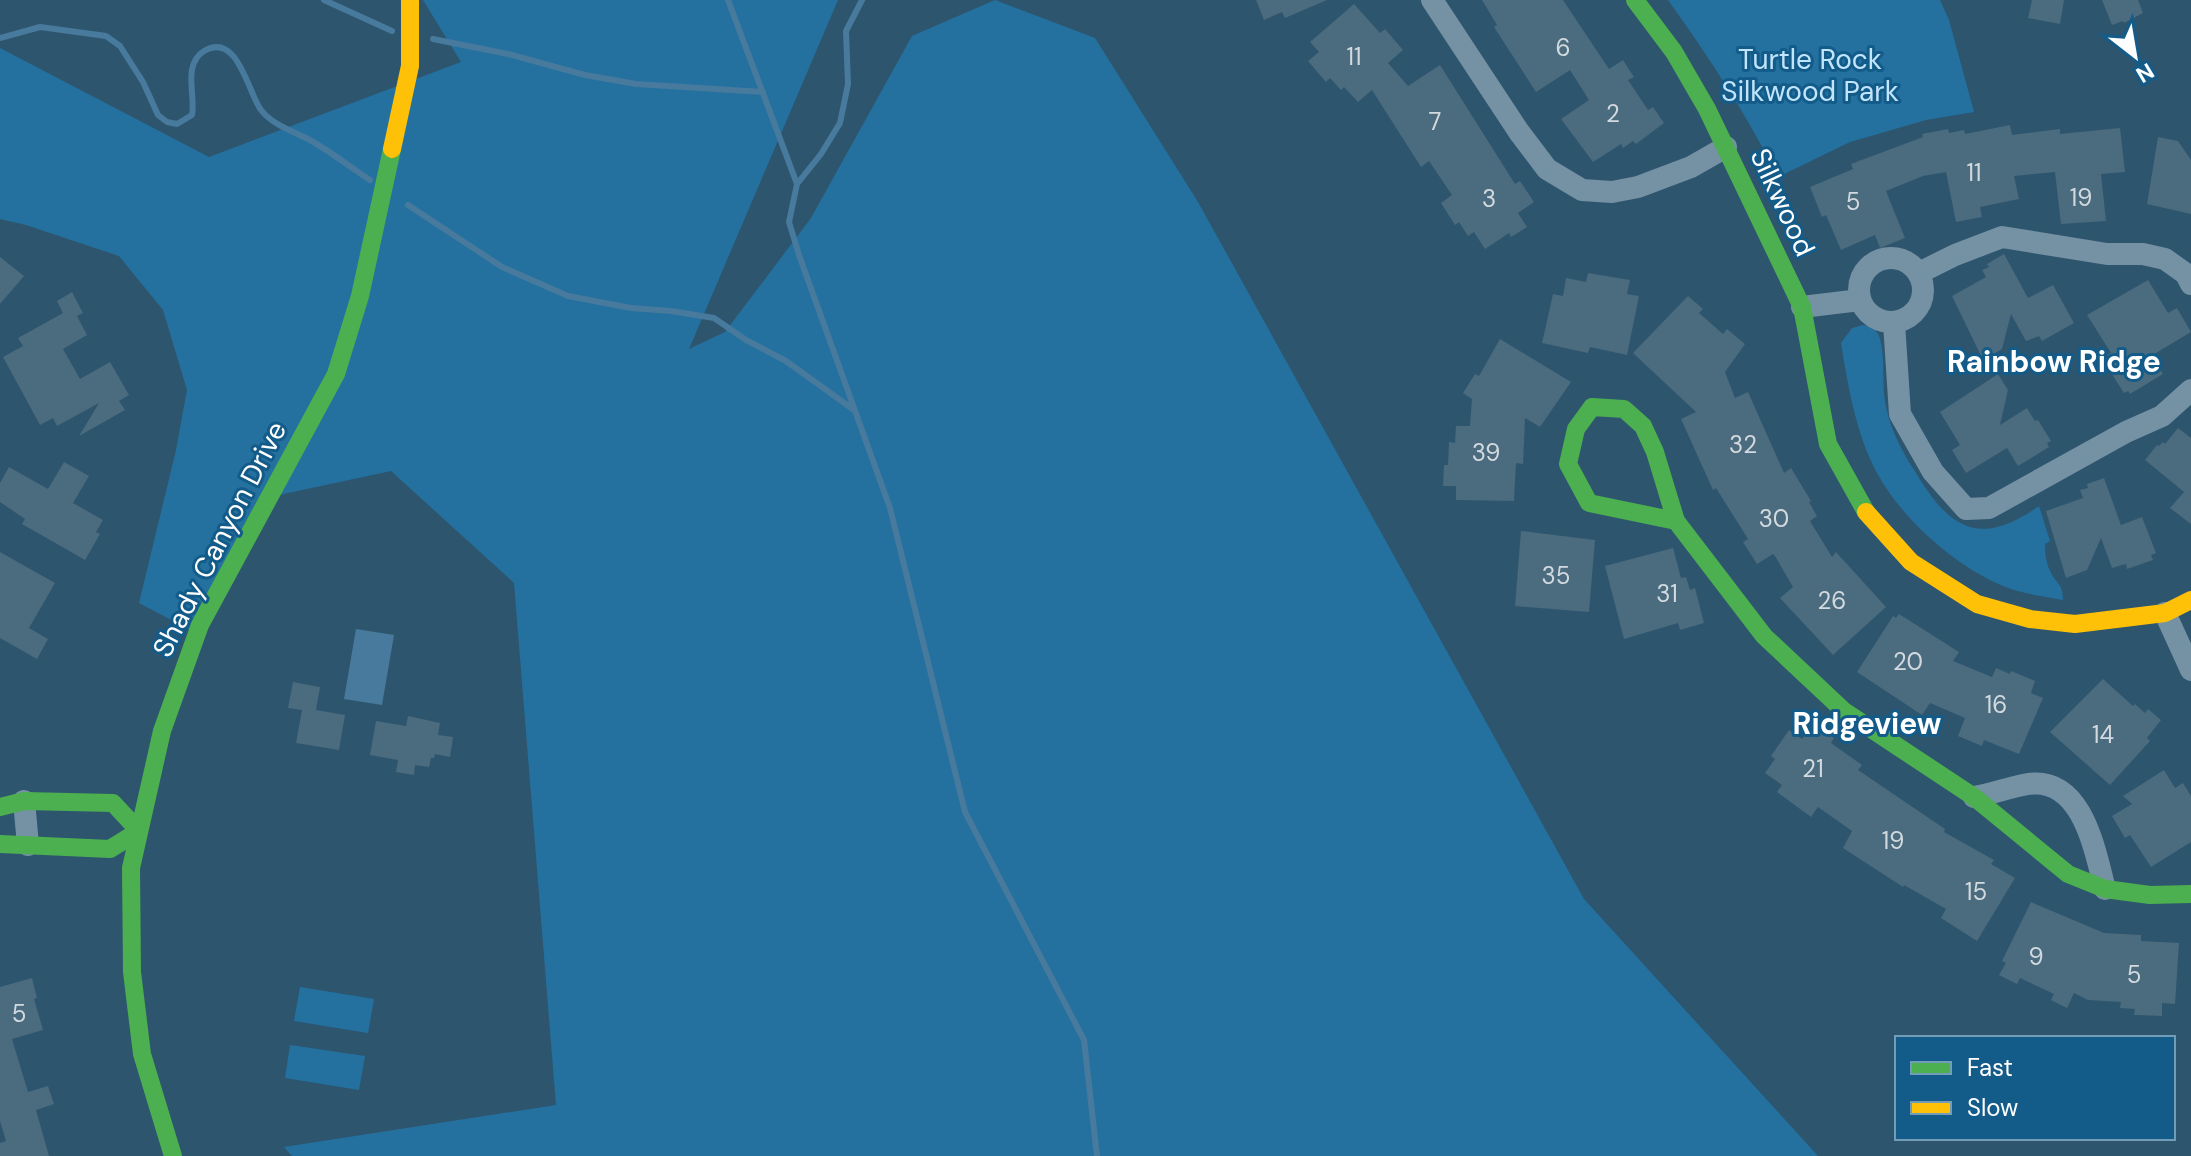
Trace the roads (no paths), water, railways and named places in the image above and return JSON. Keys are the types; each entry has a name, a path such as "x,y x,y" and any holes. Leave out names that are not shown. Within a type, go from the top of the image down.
{"street":[{"name":"Shady Canyon Drive","path":"173,1156 142,1054 132,972 131,868 162,731 200,625 336,374 360,296 410,66 410,0"},
{"name":"Silkwood","path":"1635,0 1674,52 1726,147 1802,307 1828,444 1869,517 1911,562 1977,604 2030,619 2075,624 2165,613 2191,600"},
{"path":"1429,2 1547,169 1582,190 1612,192 1638,187 1691,167 1726,147"},
{"path":"1919,273 2002,237 2107,254 2143,254 2165,259 2186,274 2191,284"},
{"path":"1883,259 1903,260 1919,273 1923,294 1913,314 1894,323 1872,317 1864,310 1858,289 1865,270 1883,259"},
{"path":"1802,307 1860,300"},
{"path":"1894,323 1900,414 1933,472 1966,509 1989,508 2126,432 2162,416 2191,390"},
{"path":"1676,521 1589,503 1568,464 1576,429 1592,407 1624,409 1643,426 1655,452 1676,521 1764,636 1844,711 1974,797 2068,874 2105,889 2150,895 2191,894"},
{"path":"2165,613 2191,670"},
{"path":"1974,797 2031,784 2052,786 2066,796 2086,823 2105,889"},
{"path":"24,801 28,845"},
{"path":"0,807 24,801 113,803 139,831 110,849 0,844"}],"waterway":[{"path":"324,0 392,31"},
{"path":"728,0 797,184"},
{"path":"862,0 846,31 848,84 840,123 797,184 789,222 890,508 965,812 1084,1040 1097,1156"},
{"path":"0,38 40,27 106,36 120,46 143,82 158,115 167,122 177,124 192,115 191,81 197,57 216,47 225,49 234,56 256,102 266,115 370,180"},
{"path":"433,39 636,84 763,92"},
{"path":"408,205 502,267 568,296 631,308 714,318 746,340 786,361 854,410"}],"district":[{"name":"Rainbow Ridge","path":"2054,362"},
{"name":"Ridgeview","path":"1867,724"}],"park label":[{"name":"Turtle Rock Silkwood Park","path":"1810,75"}]}
